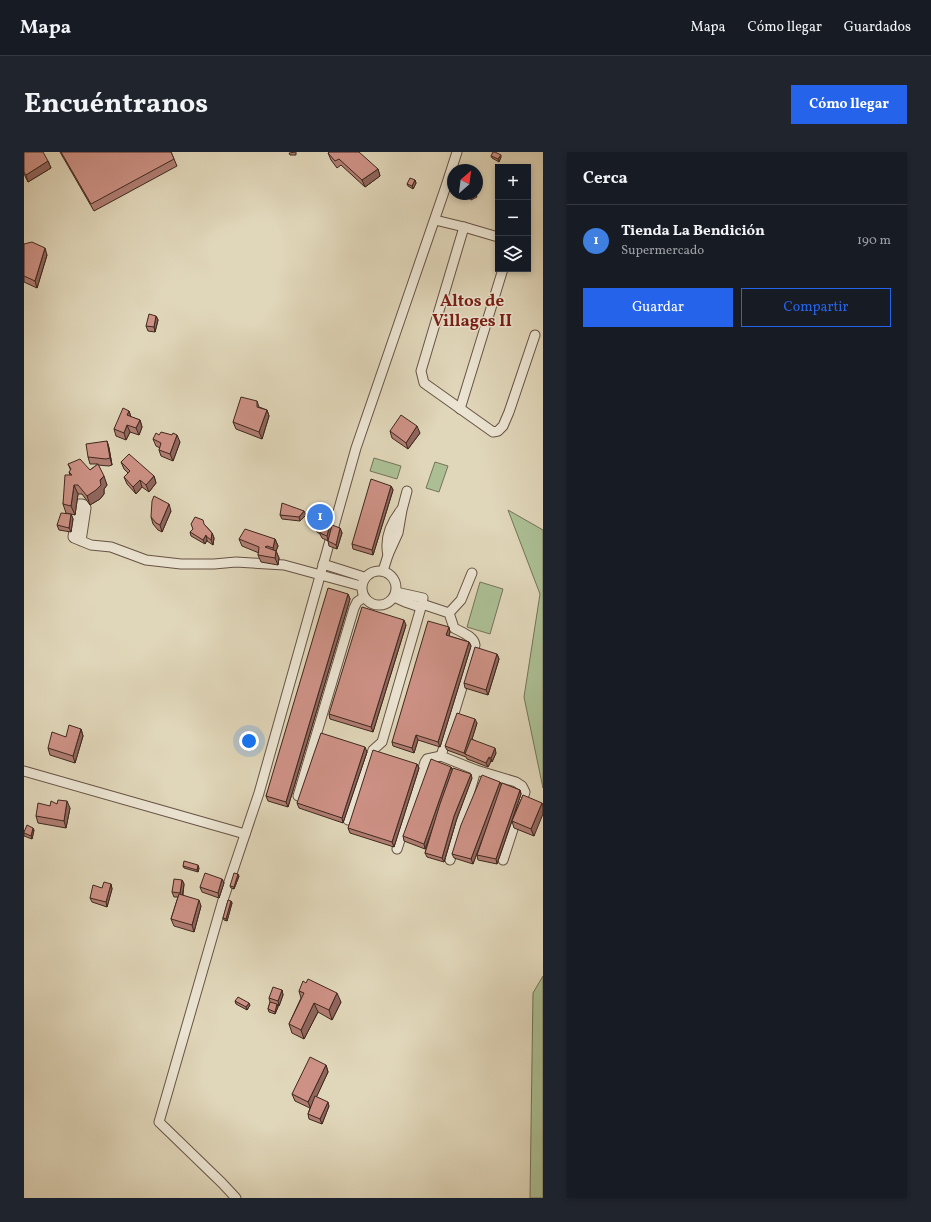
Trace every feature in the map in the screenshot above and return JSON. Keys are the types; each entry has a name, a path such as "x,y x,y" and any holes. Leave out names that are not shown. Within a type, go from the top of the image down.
{"street":[{"path":"236,1198 159,1122 223,900 259,793 356,448 457,152"},
{"path":"435,220 495,236"},
{"path":"464,227 421,371 424,383 493,432 498,431 503,426 509,412 535,335"},
{"path":"460,409 502,272"},
{"path":"383,571 388,555 386,546 388,536 395,518 402,510 407,491"},
{"path":"81,541 111,547 146,560 181,564 236,562 284,565 320,574 363,582"},
{"path":"323,564 363,582"},
{"path":"376,570 383,571 392,576 395,580 396,586 395,594 385,604 379,605 368,601 364,597 363,582 371,572 376,570"},
{"path":"449,613 461,600 472,573"},
{"path":"395,594 405,602 420,607 422,604 449,613"},
{"path":"298,796 354,608 357,602 364,597"},
{"path":"348,820 372,750 382,742 422,604"},
{"path":"441,756 475,645 475,641 454,628 449,613"},
{"path":"397,849 424,762 427,759 441,756 476,770 516,782 522,786 524,792 503,860"},
{"path":"450,860 476,770"},
{"path":"24,771 245,834"}],"green space":[{"path":"374,458 401,466 397,479 370,471"},
{"path":"435,462 448,466 439,492 426,488"},
{"path":"508,510 543,530 543,788 524,697 540,594"},
{"path":"480,582 503,589 490,634 467,627"},
{"path":"543,976 543,1198 530,1198 533,993"}],"building":[{"path":"24,152 43,152 48,161 26,175 24,172"},
{"path":"61,152 171,152 174,159 91,204"},
{"path":"359,152 378,169 362,180 339,159 335,161 328,153"},
{"path":"493,152 501,155 498,159 491,156"},
{"path":"410,178 415,180 412,186 407,184"},
{"path":"32,242 45,248 35,281 24,276 24,244"},
{"path":"149,314 156,316 154,327 146,326"},
{"path":"241,397 257,401 257,407 267,410 259,432 233,422"},
{"path":"123,408 129,411 127,415 140,420 136,428 127,425 124,433 114,429"},
{"path":"401,415 417,426 406,443 390,431"},
{"path":"161,432 172,435 173,433 177,435 170,454 159,450 161,443 153,439 156,433 159,435"},
{"path":"107,441 110,458 88,457 86,444"},
{"path":"129,454 154,476 146,485 140,480 133,487 124,477 130,471 121,462"},
{"path":"80,459 90,470 98,464 104,476 100,480 101,485 87,496 78,485 74,485 71,506 63,504 65,475 72,475 69,472 71,469 68,464"},
{"path":"371,479 391,486 372,550 352,544"},
{"path":"154,496 169,504 160,525 151,517 152,501"},
{"path":"282,503 304,511 299,517 280,515"},
{"path":"61,513 71,514 69,528 57,525"},
{"path":"195,517 203,520 204,524 212,533 211,540 206,535 203,540 190,532 193,529 191,524"},
{"path":"319,519 330,524 327,536 320,533 320,530 315,527"},
{"path":"332,525 340,528 336,545 328,541"},
{"path":"245,529 275,539 273,548 267,546 265,547 276,551 275,558 258,555 259,547 239,539"},
{"path":"328,588 348,594 286,802 266,796"},
{"path":"362,607 404,620 371,727 329,714"},
{"path":"428,621 449,627 446,635 469,642 438,742 416,735 412,748 392,742"},
{"path":"475,647 497,654 486,690 464,683"},
{"path":"457,713 475,719 464,753 445,746"},
{"path":"69,725 81,729 73,756 48,748 52,732 66,737"},
{"path":"321,733 365,747 342,818 297,803"},
{"path":"471,739 495,748 491,758 489,757 486,763 465,754"},
{"path":"373,750 417,764 392,842 348,828"},
{"path":"431,759 451,767 424,844 403,836"},
{"path":"453,768 471,774 454,816 442,858 425,853"},
{"path":"482,775 500,782 471,859 452,854 461,825"},
{"path":"502,783 520,790 496,859 477,855"},
{"path":"523,795 542,803 531,829 512,821"},
{"path":"58,800 67,801 64,821 36,816 38,803 50,806 51,801 57,804"},
{"path":"27,825 33,828 31,836 24,833"},
{"path":"184,861 198,865 197,870 183,866"},
{"path":"205,873 222,879 218,893 200,887"},
{"path":"234,873 238,874 234,887 230,886"},
{"path":"174,879 182,880 180,893 172,892"},
{"path":"104,882 111,884 106,902 90,898 93,885 102,888"},
{"path":"179,894 199,900 192,925 171,919"},
{"path":"228,900 231,901 226,919 223,918"},
{"path":"308,979 337,993 329,1010 314,1003 301,1030 289,1024 304,993 299,991 303,981 306,983"},
{"path":"273,987 282,990 278,1001 269,998"},
{"path":"238,997 249,1003 246,1007 235,1001"},
{"path":"270,1002 277,1004 275,1012 268,1009"},
{"path":"310,1057 326,1065 308,1102 292,1094"},
{"path":"315,1096 328,1102 320,1119 308,1114"}],"place":[{"name":"Tienda La Bendición","path":"320,517"}],"district":[{"name":"Altos de Villages II","path":"472,311"}]}
